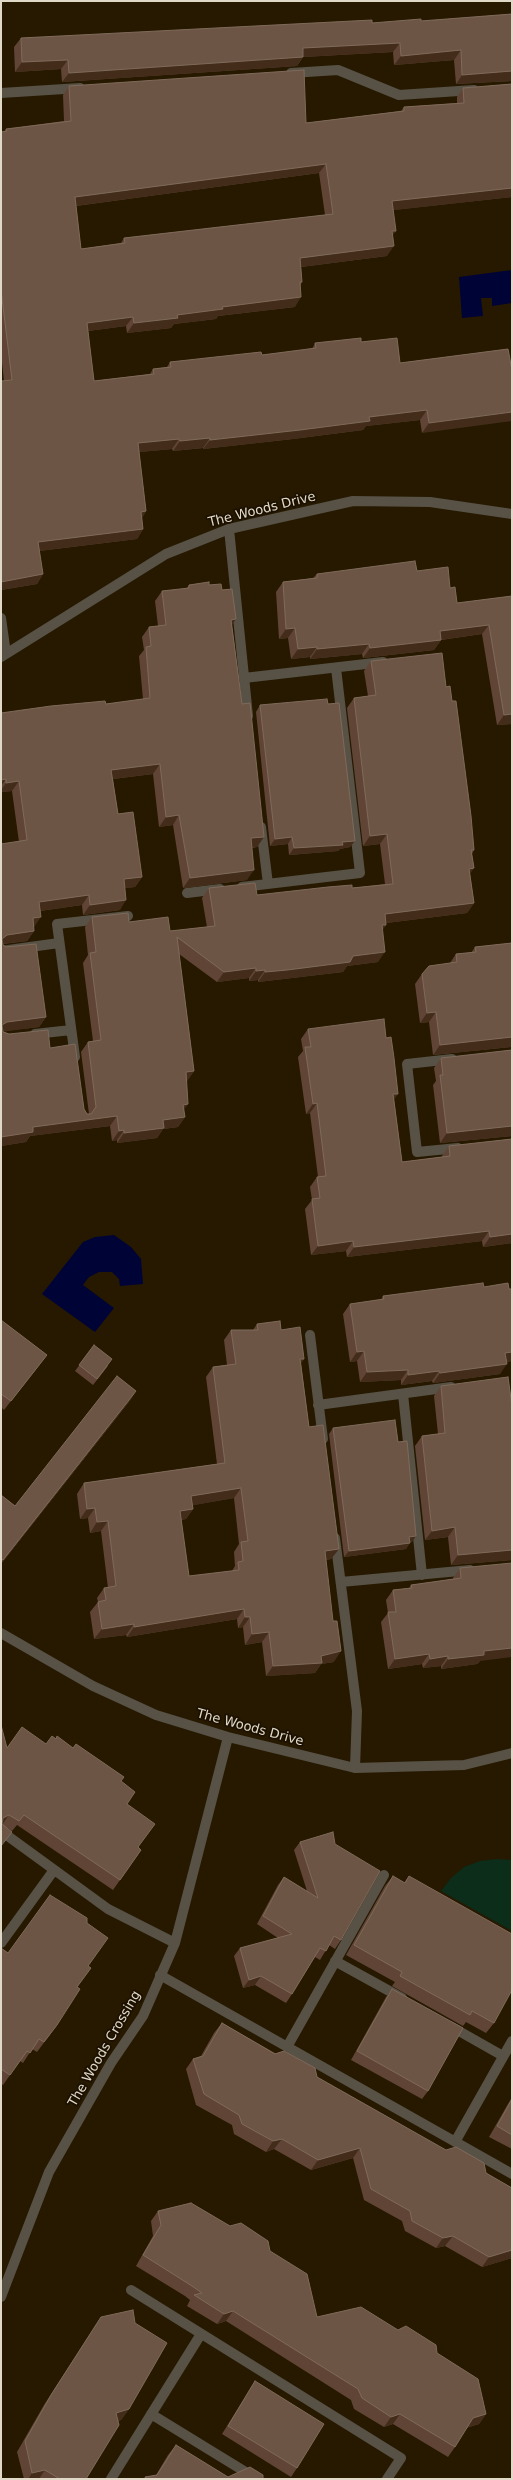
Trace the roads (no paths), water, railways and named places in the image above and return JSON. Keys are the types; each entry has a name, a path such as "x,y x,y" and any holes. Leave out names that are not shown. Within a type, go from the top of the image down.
{"lane":[{"path":"283,73 338,70 399,95 482,89"},
{"path":"1,93 87,87"},
{"name":"The Woods Drive","path":"3,655 166,554 229,529 353,501 430,502 512,514"},
{"path":"229,529 249,725"},
{"path":"1,618 3,655"},
{"path":"244,678 397,661"},
{"path":"187,893 360,873 336,668"},
{"path":"260,812 268,884"},
{"path":"76,1066 57,924 128,916"},
{"path":"1,950 59,943"},
{"path":"24,1035 71,1030"},
{"path":"460,1058 407,1064 417,1152 472,1147"},
{"path":"310,1335 324,1452"},
{"path":"318,1405 463,1386"},
{"path":"403,1394 422,1575"},
{"path":"334,1528 357,1711 355,1768"},
{"path":"341,1582 482,1569"},
{"name":"The Woods Drive","path":"1,1633 93,1686 156,1716 228,1737 355,1768 464,1764 512,1753"},
{"name":"The Woods Crossing","path":"1,2297 49,2172 111,2064 143,2016 175,1943 228,1737"},
{"path":"1,1831 108,1909 175,1943"},
{"path":"2,1940 54,1870"},
{"path":"287,2047 384,1875"},
{"path":"335,1961 409,2002"},
{"path":"160,1975 512,2174"},
{"path":"443,2021 504,2056"},
{"path":"455,2142 512,2041"},
{"path":"131,2290 401,2458 388,2479"},
{"path":"111,2479 201,2334"},
{"path":"150,2414 257,2479"}]}
